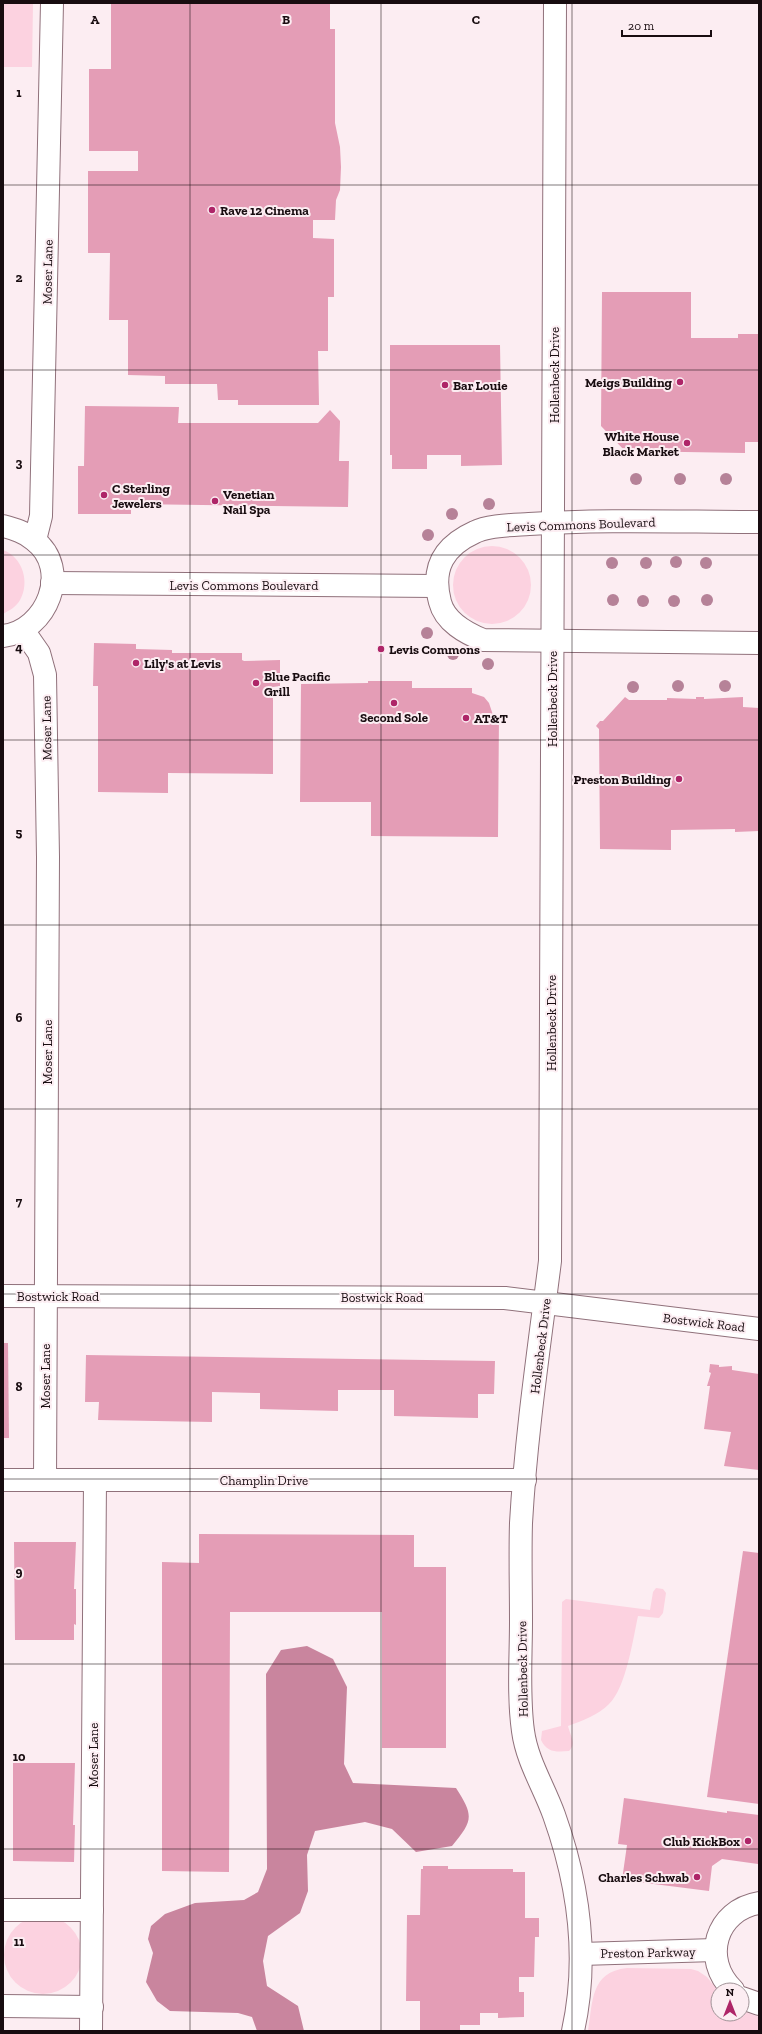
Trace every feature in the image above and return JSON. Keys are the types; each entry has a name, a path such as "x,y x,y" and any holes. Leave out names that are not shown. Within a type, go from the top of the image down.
{"street":[{"name":"Moser Lane","path":"35,540 41,516 52,3"},
{"name":"Hollenbeck Drive","path":"555,3 550,1254 524,1480 521,1524 521,1690 523,1731 530,1760 546,1793 570,1862 578,1904 582,1937 578,2006 573,2031"},
{"name":"Levis Commons Boulevard","path":"759,522 553,523 505,526 477,530 455,543 442,559 436,586 441,605 452,622 466,633 484,640 759,643"},
{"path":"3,526 20,531 35,540 46,555 51,569 52,583 45,607 37,618 13,633"},
{"name":"Levis Commons Boulevard","path":"52,583 436,586"},
{"name":"Moser Lane","path":"13,633 39,653 45,675 48,857 45,1480"},
{"name":"Bostwick Road","path":"3,1296 505,1298 759,1329"},
{"name":"Champlin Drive","path":"3,1480 524,1480"},
{"name":"Moser Lane","path":"92,2031 95,1480"},
{"path":"726,1982 722,1977 715,1950 719,1932 733,1913 746,1906 759,1904"},
{"path":"3,1910 92,1910"},
{"name":"Preston Parkway","path":"581,1954 715,1950"},
{"path":"3,2006 92,2007"}],"shaded area":[{"path":"3,3 33,3 32,67 3,67"},
{"path":"492,546 507,549 520,557 528,570 531,585 528,600 520,613 507,621 492,624 477,621 464,613 456,600 453,585 456,570 464,557 477,549"},
{"path":"3,550 10,553 20,564 23,571 24,586 20,600 13,608 3,614"},
{"path":"656,1588 663,1589 666,1593 663,1613 659,1618 638,1616 628,1663 615,1697 600,1711 584,1720 568,1726 573,1742 569,1751 553,1751 546,1747 541,1740 542,1731 561,1726 562,1602 566,1599 650,1610 653,1592"},
{"path":"307,1646 333,1659 347,1687 344,1764 353,1783 456,1788 466,1806 469,1818 467,1824 452,1846 416,1852 392,1829 365,1822 315,1831 307,1855 308,1891 300,1913 268,1936 263,1961 267,1986 298,2006 304,2031 257,2031 252,2017 238,2013 170,2011 157,2001 146,1982 153,1953 148,1939 151,1926 165,1914 195,1903 244,1900 258,1892 267,1869 266,1674 281,1650"},
{"path":"43,1916 58,1919 65,1923 75,1933 79,1940 82,1955 79,1970 75,1977 65,1987 58,1991 43,1994 28,1991 21,1987 11,1977 7,1970 4,1955 7,1940 11,1933 21,1923 28,1919"},
{"path":"627,1968 691,1969 698,1971 707,1977 711,1982 710,2022 750,2022 750,2014 759,2017 759,2031 588,2031 593,1999 596,1990 606,1975"}],"building":[{"name":"Rave 12 Cinema","path":"330,3 330,29 335,29 335,123 340,147 341,167 340,190 336,200 335,220 313,220 313,238 334,239 334,297 328,297 328,351 318,351 319,405 238,405 238,400 218,400 217,384 165,384 165,376 128,375 128,320 109,320 110,253 88,253 88,171 138,171 138,151 89,151 89,69 111,69 111,4"},
{"name":"Meigs Building","path":"602,292 691,292 691,338 738,338 738,334 759,334 759,442 745,442 745,453 625,451 601,426"},
{"name":"Bar Louie","path":"390,345 500,345 502,465 461,466 461,455 427,455 427,469 392,469 392,455 390,455"},
{"path":"85,406 179,407 178,423 318,423 330,410 340,421 339,461 349,461 348,507 131,504 131,514 78,514 78,466 84,466"},
{"path":"94,643 136,644 136,649 172,650 172,653 242,653 242,660 244,661 280,660 280,686 273,687 273,774 168,773 168,793 98,792 98,686 93,686"},
{"path":"368,681 412,681 412,688 472,688 472,693 484,697 489,703 493,715 499,715 498,837 371,836 371,802 300,802 301,684 368,683"},
{"name":"Preston Building","path":"625,697 629,700 667,700 667,698 696,699 696,697 704,697 704,699 743,697 743,707 759,708 759,831 735,832 735,829 671,830 671,850 600,849 599,729 596,726 600,721 603,721"},
{"path":"3,1343 8,1343 9,1438 3,1438"},
{"path":"86,1355 495,1361 494,1394 478,1394 478,1418 394,1416 394,1390 338,1390 338,1411 260,1409 260,1393 212,1392 212,1422 98,1420 99,1402 85,1402"},
{"path":"710,1364 719,1365 719,1367 732,1366 732,1370 759,1374 759,1470 724,1466 731,1432 704,1429 710,1386 707,1386 711,1373 709,1372"},
{"path":"199,1534 414,1535 414,1567 446,1567 446,1748 382,1748 382,1612 230,1612 229,1872 162,1871 162,1562 199,1563"},
{"path":"14,1542 76,1542 74,1589 76,1589 76,1625 74,1624 74,1640 15,1640"},
{"path":"743,1551 759,1553 759,1804 707,1797"},
{"path":"13,1763 75,1763 73,1825 75,1825 74,1862 13,1861"},
{"path":"624,1798 727,1813 727,1811 759,1815 758,1864 722,1859 712,1866 709,1891 622,1880 627,1845 618,1844"},
{"path":"423,1866 448,1866 448,1869 513,1869 513,1872 525,1872 525,1918 539,1918 539,1937 535,1937 534,1977 519,1977 519,1992 524,1992 524,2017 498,2018 498,2013 480,2013 480,2025 460,2025 460,2031 420,2031 420,2001 406,2001 407,1915 420,1915 421,1869 423,1869"}],"place":[{"name":"Rave 12 Cinema","path":"212,210"},
{"name":"Meigs Building","path":"680,382"},
{"name":"Bar Louie","path":"445,385"},
{"name":"White House Black Market","path":"687,443"},
{"name":"C Sterling Jewelers","path":"104,495"},
{"name":"Venetian Nail Spa","path":"215,501"},
{"name":"Levis Commons","path":"381,649"},
{"name":"Lily's at Levis","path":"136,663"},
{"name":"Blue Pacific Grill","path":"256,683"},
{"name":"Second Sole","path":"394,703"},
{"name":"AT&T","path":"466,718"},
{"name":"Preston Building","path":"679,779"},
{"name":"Club KickBox","path":"748,1841"},
{"name":"Charles Schwab","path":"697,1877"}]}
